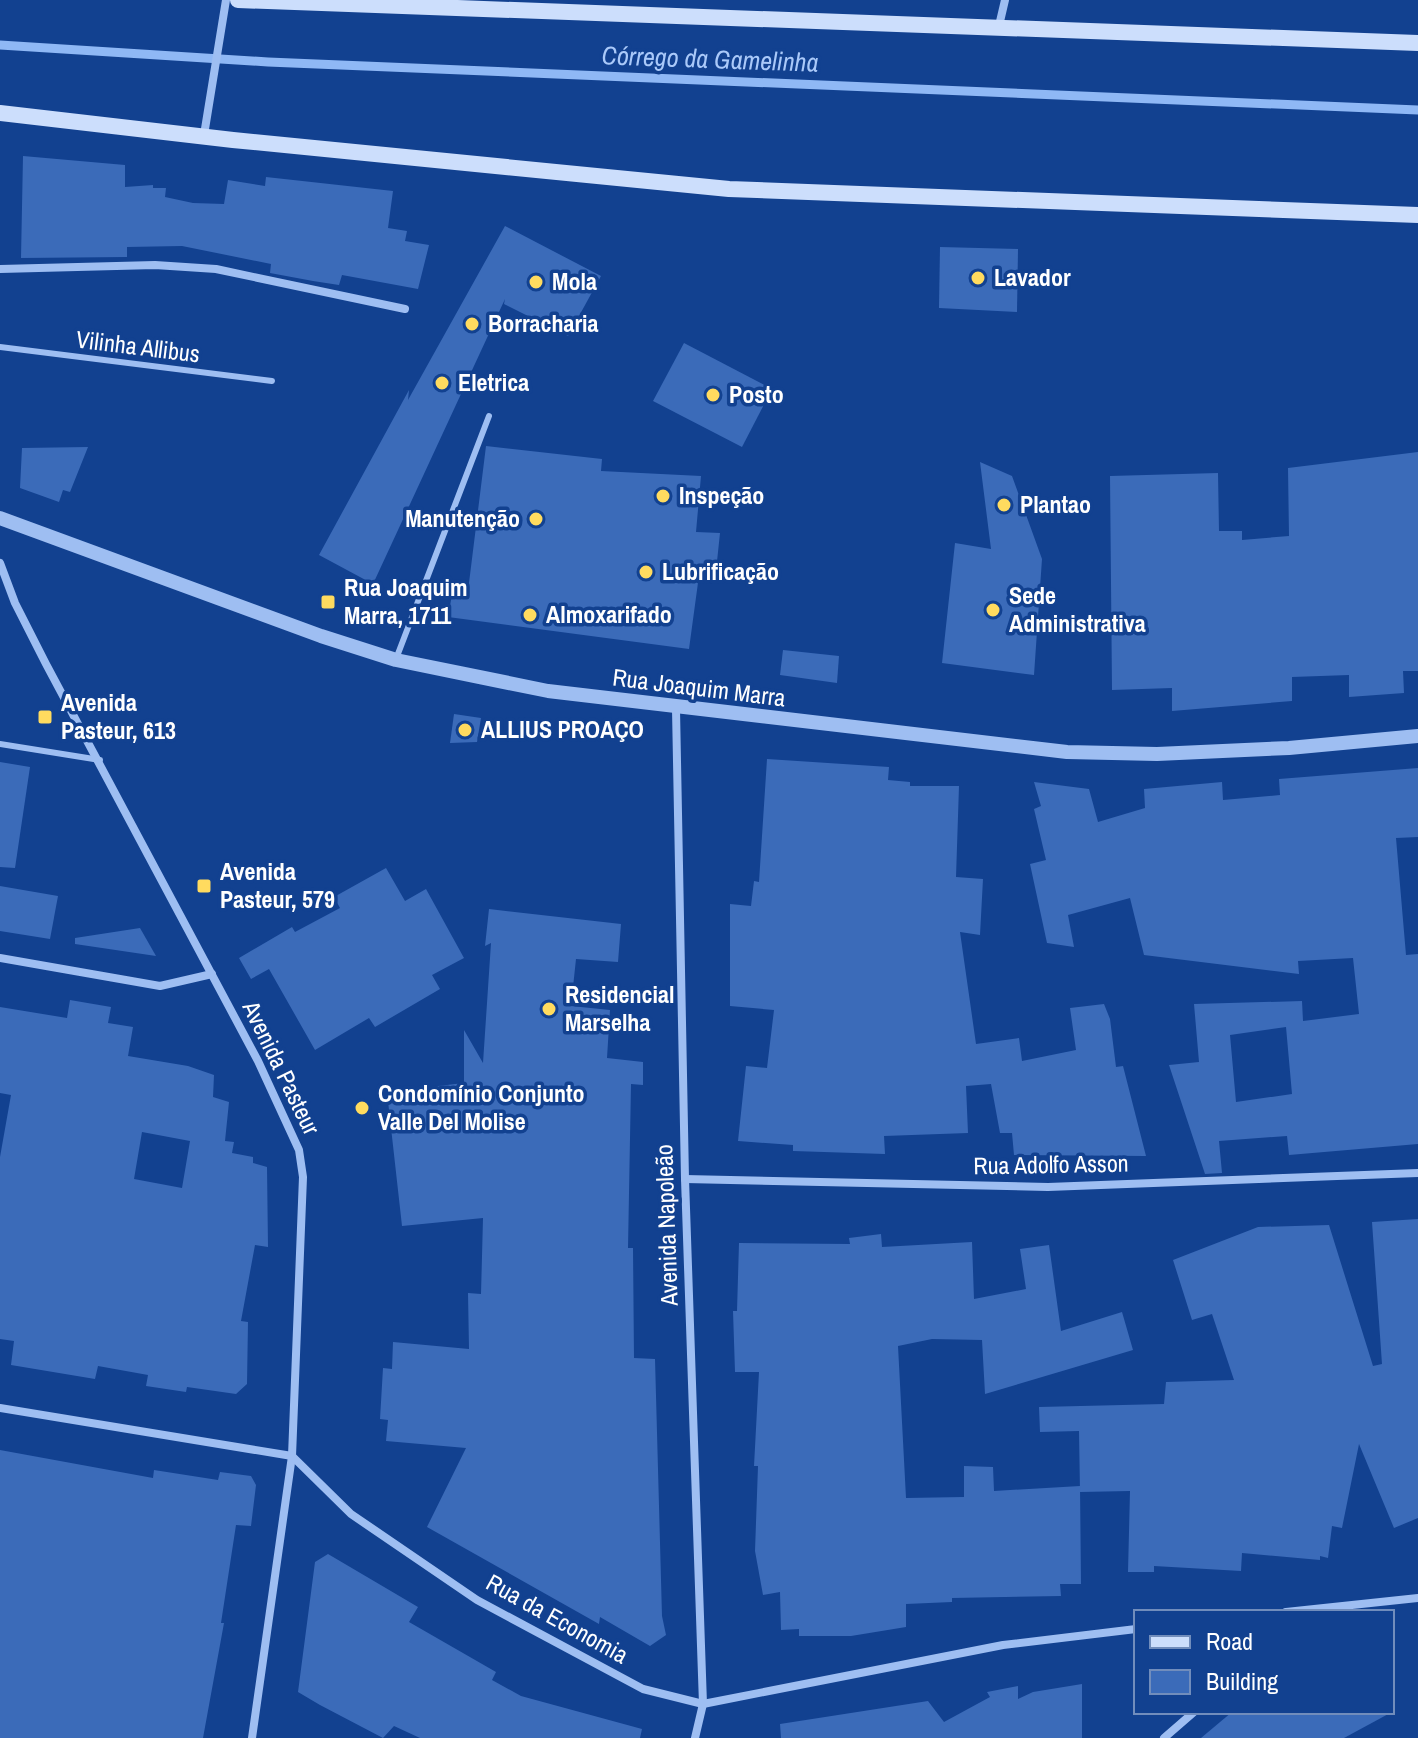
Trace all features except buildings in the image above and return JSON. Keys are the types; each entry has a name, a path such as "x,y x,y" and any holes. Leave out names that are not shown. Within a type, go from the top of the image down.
{"main road":[{"path":"238,0 998,31 1418,43"},
{"path":"0,113 729,189 1418,215"}],"street":[{"path":"204,135 226,0"},
{"path":"998,31 1005,0"},
{"path":"0,269 155,265 216,269 405,309"},
{"name":"Rua Joaquim Marra","path":"0,518 305,630 396,660 548,691 676,709 1067,752 1157,754 1289,748 1418,736"},
{"name":"Avenida Pasteur","path":"0,563 39,652 100,760 212,974 299,1150 303,1177 292,1456 252,1738"},
{"name":"Avenida Napoleão","path":"676,709 685,1179 703,1704 695,1738"},
{"path":"0,958 160,986 212,974"},
{"name":"Rua Adolfo Asson","path":"685,1179 1048,1187 1418,1173"},
{"path":"0,1408 292,1456"},
{"name":"Rua da Economia","path":"292,1456 351,1514 477,1600 643,1689 703,1704 1003,1645 1134,1629"},
{"path":"1313,1610 1418,1598"},
{"path":"1164,1738 1192,1714"}],"lane":[{"name":"Vilinha Allibus","path":"0,347 272,381"},
{"path":"396,660 489,416"},
{"path":"0,744 100,760"}],"waterway":[{"name":"Córrego da Gamelinha","path":"0,45 268,62 1418,110"}],"place":[{"name":"Lavador","path":"978,278"},
{"name":"Mola","path":"536,282"},
{"name":"Borracharia","path":"472,324"},
{"name":"Eletrica","path":"442,383"},
{"name":"Posto","path":"713,395"},
{"name":"Inspeção","path":"663,496"},
{"name":"Plantao","path":"1004,505"},
{"name":"Manutenção","path":"536,519"},
{"name":"Lubrificação","path":"646,572"},
{"name":"Rua Joaquim Marra, 1711","path":"328,602"},
{"name":"Sede Administrativa","path":"993,610"},
{"name":"Almoxarifado","path":"530,615"},
{"name":"Avenida Pasteur, 613","path":"45,717"},
{"name":"ALLIUS PROAÇO","path":"465,730"},
{"name":"Avenida Pasteur, 579","path":"204,886"},
{"name":"Residencial Marselha","path":"549,1009"},
{"name":"Condomínio Conjunto Valle Del Molise","path":"362,1108"}]}
